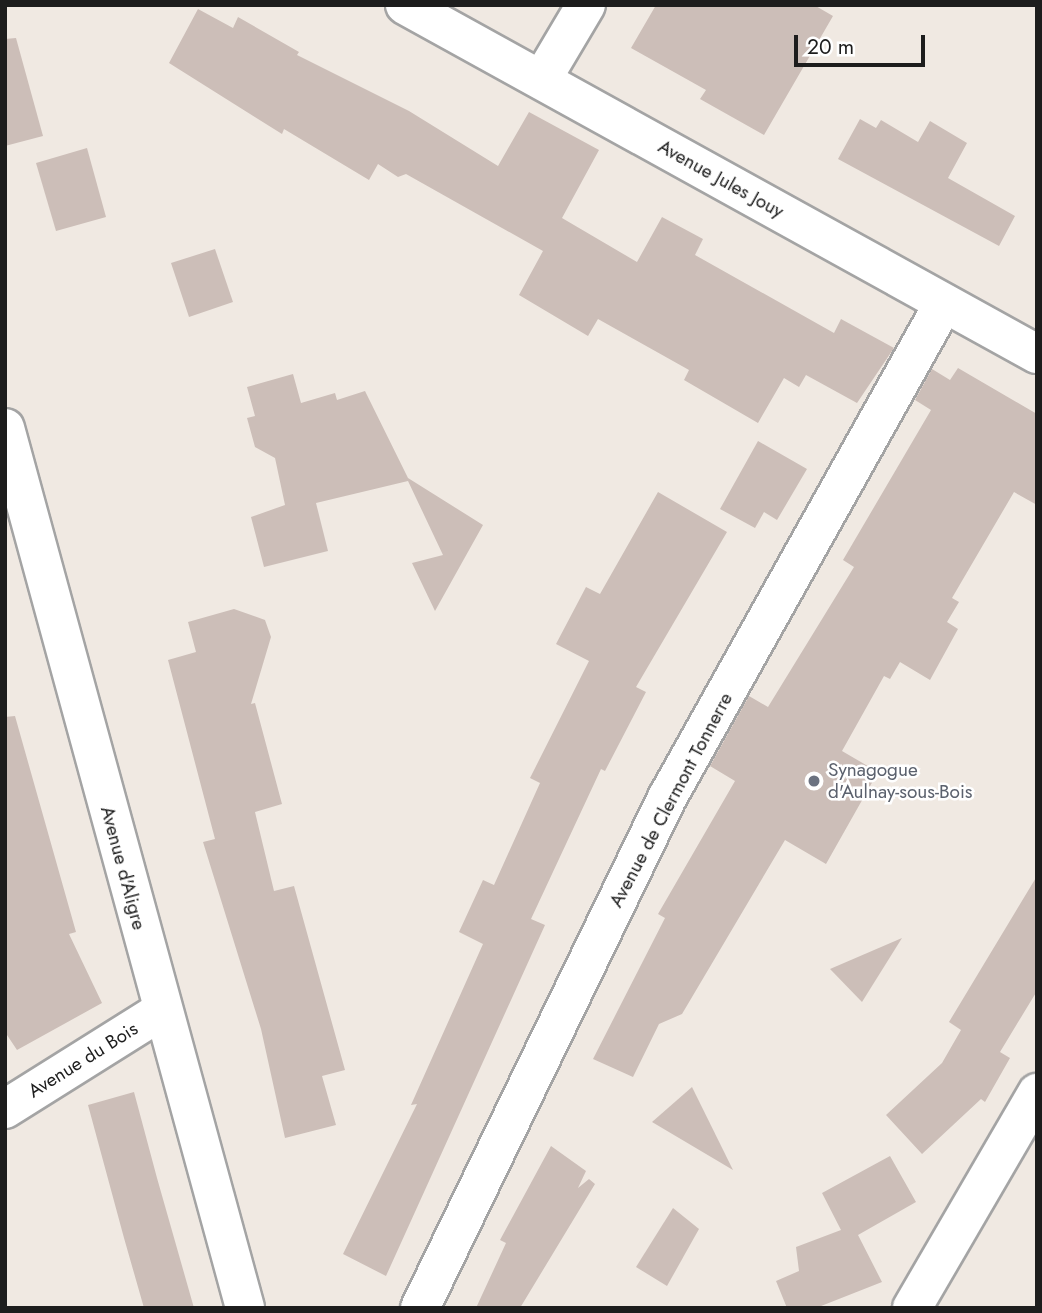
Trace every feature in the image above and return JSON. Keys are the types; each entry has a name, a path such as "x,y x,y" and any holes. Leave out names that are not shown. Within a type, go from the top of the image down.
{"street":[{"name":"Avenue Jules Jouy","path":"405,5 1037,354"},
{"path":"542,79 586,5"},
{"name":"Avenue de Clermont Tonnerre","path":"420,1308 667,798 944,303"},
{"name":"Avenue d'Aligre","path":"5,428 161,1011 245,1308"},
{"name":"Avenue du Bois","path":"5,1109 161,1011"},
{"path":"912,1308 1037,1093"}],"building":[{"path":"656,5 814,5 833,16 764,135 700,99 706,90 631,48"},
{"path":"198,9 233,28 238,17 299,52 297,55 409,111 498,166 529,112 599,150 562,218 637,262 662,217 703,239 695,255 834,333 841,319 894,348 857,403 806,375 799,387 784,378 758,423 684,380 689,370 598,319 588,336 519,295 543,251 406,174 398,177 378,164 369,180 284,129 282,134 169,63"},
{"path":"16,38 43,136 5,146 5,39"},
{"path":"860,119 876,128 881,120 918,142 930,121 967,143 948,178 1015,216 999,246 838,159"},
{"path":"87,148 106,217 56,231 36,163"},
{"path":"215,249 233,302 189,317 171,263"},
{"path":"958,368 1037,414 1037,505 1014,492 952,598 959,602 947,622 958,629 930,680 900,662 890,679 884,676 842,751 878,772 826,864 785,840 682,1014 659,1024 633,1077 593,1059 665,918 658,914 735,781 710,766 749,696 768,707 854,567 843,560 931,410 915,400 932,369 950,380"},
{"path":"293,374 301,403 335,393 337,400 365,391 408,478 483,525 435,611 412,563 443,555 408,481 316,503 328,551 264,567 251,517 285,505 275,458 255,447 247,418 255,416 247,387"},
{"path":"758,441 807,469 777,520 764,512 755,528 720,509"},
{"path":"658,492 727,532 636,687 646,692 605,771 601,769 531,919 545,925 386,1276 343,1254 417,1104 411,1105 483,944 459,932 483,880 494,885 540,783 530,778 589,661 556,644 586,587 600,594"},
{"path":"234,609 265,620 271,637 251,704 255,703 282,804 255,812 274,891 294,886 345,1070 322,1076 336,1125 285,1138 261,1029 203,842 215,839 168,660 196,652 188,622"},
{"path":"15,716 76,932 69,934 102,1003 17,1050 5,1032 5,717"},
{"path":"1037,876 1037,991 1000,1052 1010,1058 985,1102 981,1099 922,1154 886,1115 942,1063 961,1030 949,1022"},
{"path":"902,938 862,1002 830,969"},
{"path":"692,1087 733,1170 652,1122"},
{"path":"134,1092 194,1308 144,1308 124,1238 88,1105"},
{"path":"551,1146 586,1171 578,1188 589,1179 595,1184 520,1308 476,1308 506,1243 500,1240"},
{"path":"890,1156 916,1202 858,1235 882,1282 816,1308 787,1308 776,1281 799,1271 796,1247 841,1230 822,1193"},
{"path":"673,1208 699,1229 667,1286 636,1267"}],"place":[{"name":"Synagogue d'Aulnay-sous-Bois","path":"814,781"}]}
